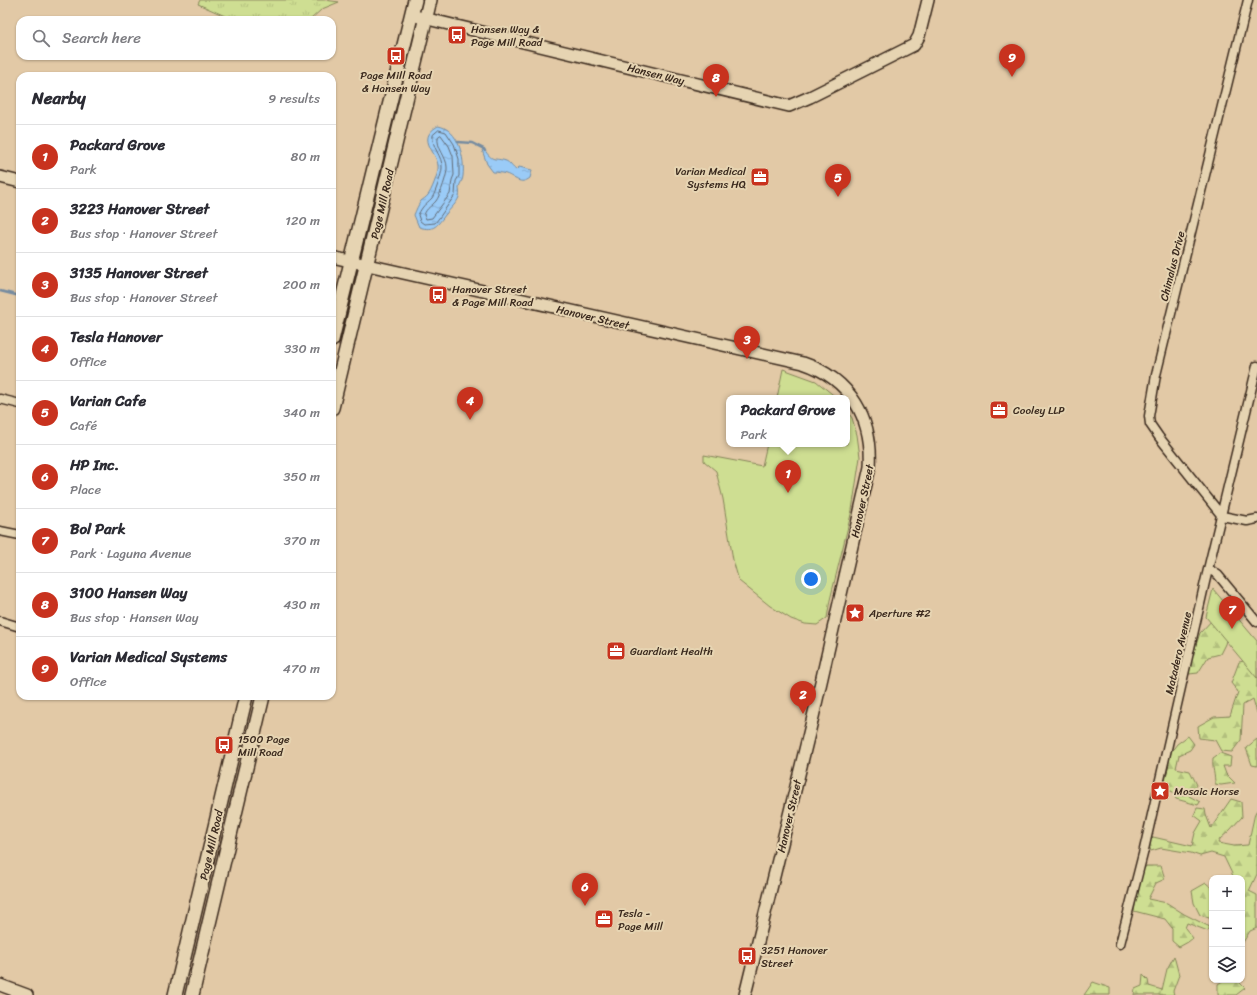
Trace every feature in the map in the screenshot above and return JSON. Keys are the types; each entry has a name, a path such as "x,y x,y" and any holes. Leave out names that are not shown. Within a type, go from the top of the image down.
{"main road":[{"name":"Page Mill Road","path":"336,323 415,0"},
{"name":"Page Mill Road","path":"336,392 430,0"},
{"name":"Page Mill Road","path":"175,995 245,700"},
{"name":"Page Mill Road","path":"192,995 262,700"}],"street":[{"name":"Hansen Way","path":"411,15 789,106 914,45 920,36 928,0"},
{"name":"Chimalus Drive","path":"1222,516 1159,437 1150,424 1149,416 1158,367 1248,0"},
{"path":"0,177 16,181"},
{"name":"Hanover Street","path":"336,258 803,363 822,370 831,376 856,402 869,437 871,453 870,468 811,724 745,995"},
{"name":"Matadero Avenue","path":"1120,944 1145,846 1208,569 1257,366"},
{"path":"0,399 16,403"},
{"path":"1222,516 1247,520 1257,519"},
{"path":"0,530 16,534"},
{"path":"1208,569 1218,575 1257,622"},
{"path":"0,621 16,626"},
{"path":"0,985 26,995"}],"green space":[{"path":"200,0 325,0 339,2 322,9 314,16 225,16 198,4"},
{"path":"783,369 816,381 833,395 778,395"},
{"path":"850,415 852,418 857,435 860,457 852,510 827,618 817,625 805,624 791,619 770,606 739,581 733,560 723,499 716,471 704,461 704,455 762,466 766,447 850,447"},
{"path":"1213,589 1257,641 1257,678 1206,617"},
{"path":"1214,618 1228,633 1225,644 1220,654 1208,657 1198,673 1189,674 1191,660 1200,633"},
{"path":"1250,660 1257,668 1257,713 1253,699 1243,705 1241,740 1232,752 1221,751 1215,740 1199,738 1198,726 1214,717 1230,716 1238,692 1231,683 1239,662"},
{"path":"1188,736 1194,744 1190,750 1179,755 1176,768 1190,771 1197,785 1189,796 1200,802 1198,805 1176,799 1172,791 1163,792 1171,752 1177,744"},
{"path":"1257,739 1257,766 1252,765 1246,748"},
{"path":"1220,753 1231,757 1230,766 1223,766 1226,774 1235,783 1221,785 1215,784 1213,758"},
{"path":"1231,799 1241,802 1242,817 1220,839 1218,843 1234,846 1248,845 1257,810 1257,874 1249,891 1257,895 1257,928 1250,931 1245,939 1245,875 1233,875 1224,857 1211,853 1200,856 1161,848 1151,851 1148,843 1153,837 1192,846 1195,833 1202,821 1194,815 1197,808 1205,809 1211,828"},
{"path":"1146,866 1161,866 1165,879 1156,883 1148,899 1167,903 1184,914 1209,926 1208,931 1187,923 1185,928 1193,938 1179,947 1172,941 1172,928 1165,919 1134,911 1141,873"},
{"path":"1206,883 1209,886 1209,918 1200,915 1194,903 1192,891"},
{"path":"1174,956 1179,975 1173,991 1174,995 1134,995 1135,989 1142,986 1143,975 1148,980 1149,986 1162,990 1167,969"},
{"path":"1093,982 1110,988 1110,995 1084,995"},
{"path":"1240,983 1245,988 1236,995 1218,995 1218,984"}],"water":[{"path":"438,126 445,128 456,139 462,154 463,177 459,187 459,197 455,204 438,224 429,229 419,227 414,215 421,201 429,193 437,175 438,163 428,142 428,136 431,131"},
{"path":"484,149 492,158 506,161 516,170 519,167 532,170 530,178 520,181 506,174 493,172 487,164 482,150"}],"waterway":[{"path":"458,142 472,143 485,151"},
{"path":"0,291 16,295"}],"place":[{"name":"Hansen Way & Page Mill Road","path":"457,35"},
{"name":"Page Mill Road & Hansen Way","path":"396,56"},
{"name":"Varian Medical Systems","path":"1012,77"},
{"name":"3100 Hansen Way","path":"716,97"},
{"name":"Varian Medical Systems HQ","path":"760,177"},
{"name":"Varian Cafe","path":"838,197"},
{"name":"Hanover Street & Page Mill Road","path":"438,295"},
{"name":"3135 Hanover Street","path":"747,359"},
{"name":"Cooley LLP","path":"999,410"},
{"name":"Tesla Hanover","path":"470,420"},
{"name":"Packard Grove","path":"788,493"},
{"name":"Aperture #2","path":"855,613"},
{"name":"Bol Park","path":"1232,629"},
{"name":"Guardiant Health","path":"616,651"},
{"name":"3223 Hanover Street","path":"803,714"},
{"name":"1500 Page Mill Road","path":"224,745"},
{"name":"Mosaic Horse","path":"1160,791"},
{"name":"HP Inc.","path":"585,906"},
{"name":"Tesla - Page Mill","path":"604,919"},
{"name":"3251 Hanover Street","path":"747,956"}]}
